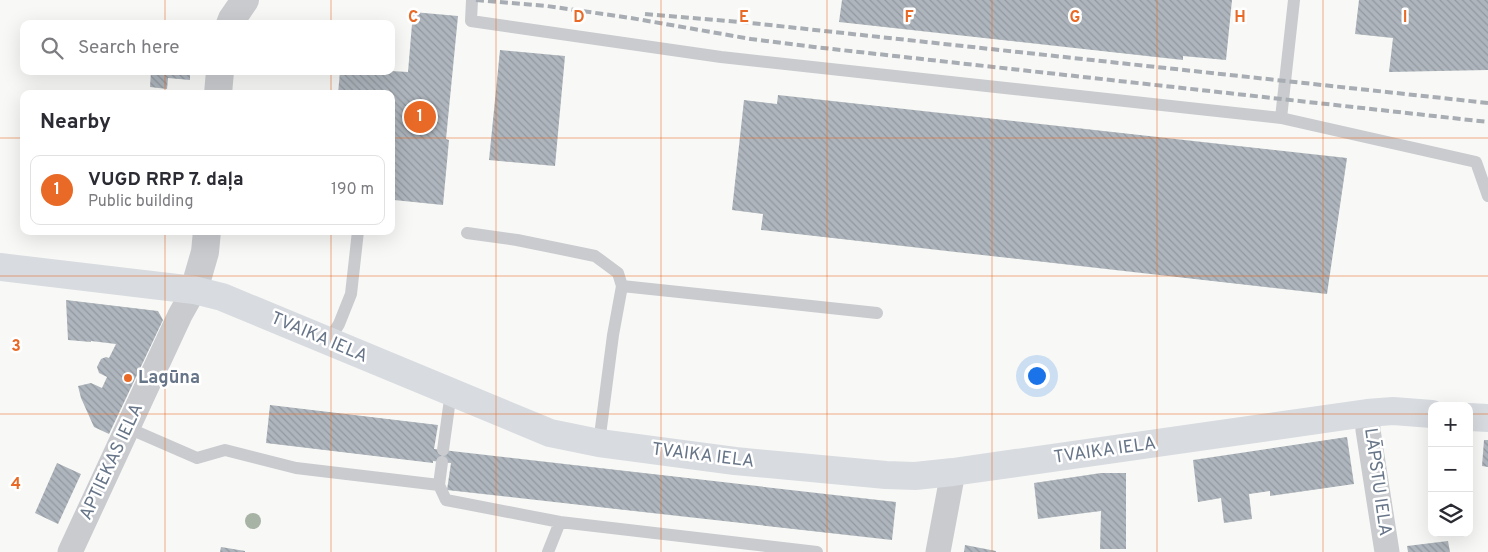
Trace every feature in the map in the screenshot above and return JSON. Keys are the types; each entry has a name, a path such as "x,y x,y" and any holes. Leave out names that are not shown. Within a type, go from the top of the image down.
{"main road":[{"name":"TVAIKA IELA","path":"0,267 194,290 222,297 550,433 599,443 736,461 915,476 1367,413 1393,411 1428,414"},
{"path":"1473,417 1488,418"}],"street":[{"path":"232,20 245,0"},
{"path":"218,90 220,75"},
{"path":"194,290 205,252 207,235"},
{"name":"APTIEKAS IELA","path":"70,552 180,315 194,290"},
{"name":"LĀPSTU IELA","path":"1367,413 1387,552"},
{"path":"938,552 953,472"}],"lane":[{"path":"472,0 471,21 527,30 721,57 1281,118 1476,162 1488,196"},
{"path":"1281,118 1294,0"},
{"path":"466,233 517,240 595,256 618,273 622,286 613,335 599,443"},
{"path":"328,342 339,324 351,294 358,235"},
{"path":"622,286 877,313"},
{"path":"451,392 439,485 446,500 560,522 817,552"},
{"path":"128,428 197,458 225,450 296,468 439,485"},
{"path":"548,552 560,522"}],"building":[{"path":"842,0 1232,0 1226,60 1183,56 1183,60 839,22"},
{"path":"1359,0 1488,0 1488,70 1389,72 1393,38 1355,34"},
{"path":"413,12 458,16 446,139 449,140 443,205 395,200 395,90 338,90 340,75 395,75 395,71 408,72"},
{"path":"500,50 565,56 555,166 489,160"},
{"path":"151,75 190,75 190,80 168,78 167,89 150,87"},
{"path":"778,95 1347,158 1327,294 761,230 763,214 732,210 744,100 777,104"},
{"path":"66,300 158,311 163,320 109,434 94,427 81,398 78,386 91,383 102,388 107,377 99,373 97,367 101,359 109,358 116,344 68,340"},
{"path":"270,405 438,425 434,449 896,502 892,540 447,490 451,463 433,461 433,463 266,443"},
{"path":"1347,437 1354,484 1270,496 1270,491 1249,494 1252,519 1224,523 1221,498 1198,502 1193,460"},
{"path":"1484,440 1488,440 1488,467 1482,466"},
{"path":"57,463 81,474 58,524 35,513"},
{"path":"1101,473 1126,473 1126,549 1100,549 1101,511 1038,519 1034,483"},
{"path":"1448,541 1450,552 1408,552 1407,546"},
{"path":"965,545 996,551 996,552 964,552"},
{"path":"221,547 245,551 245,552 220,552"}],"railway":[{"path":"476,0 547,6 631,18 751,39 814,47 1488,122"},
{"path":"645,14 751,23 1488,103"}],"place":[{"name":"VUGD RRP 7. daļa","path":"420,117"},
{"name":"Lagūna","path":"128,378"}]}
